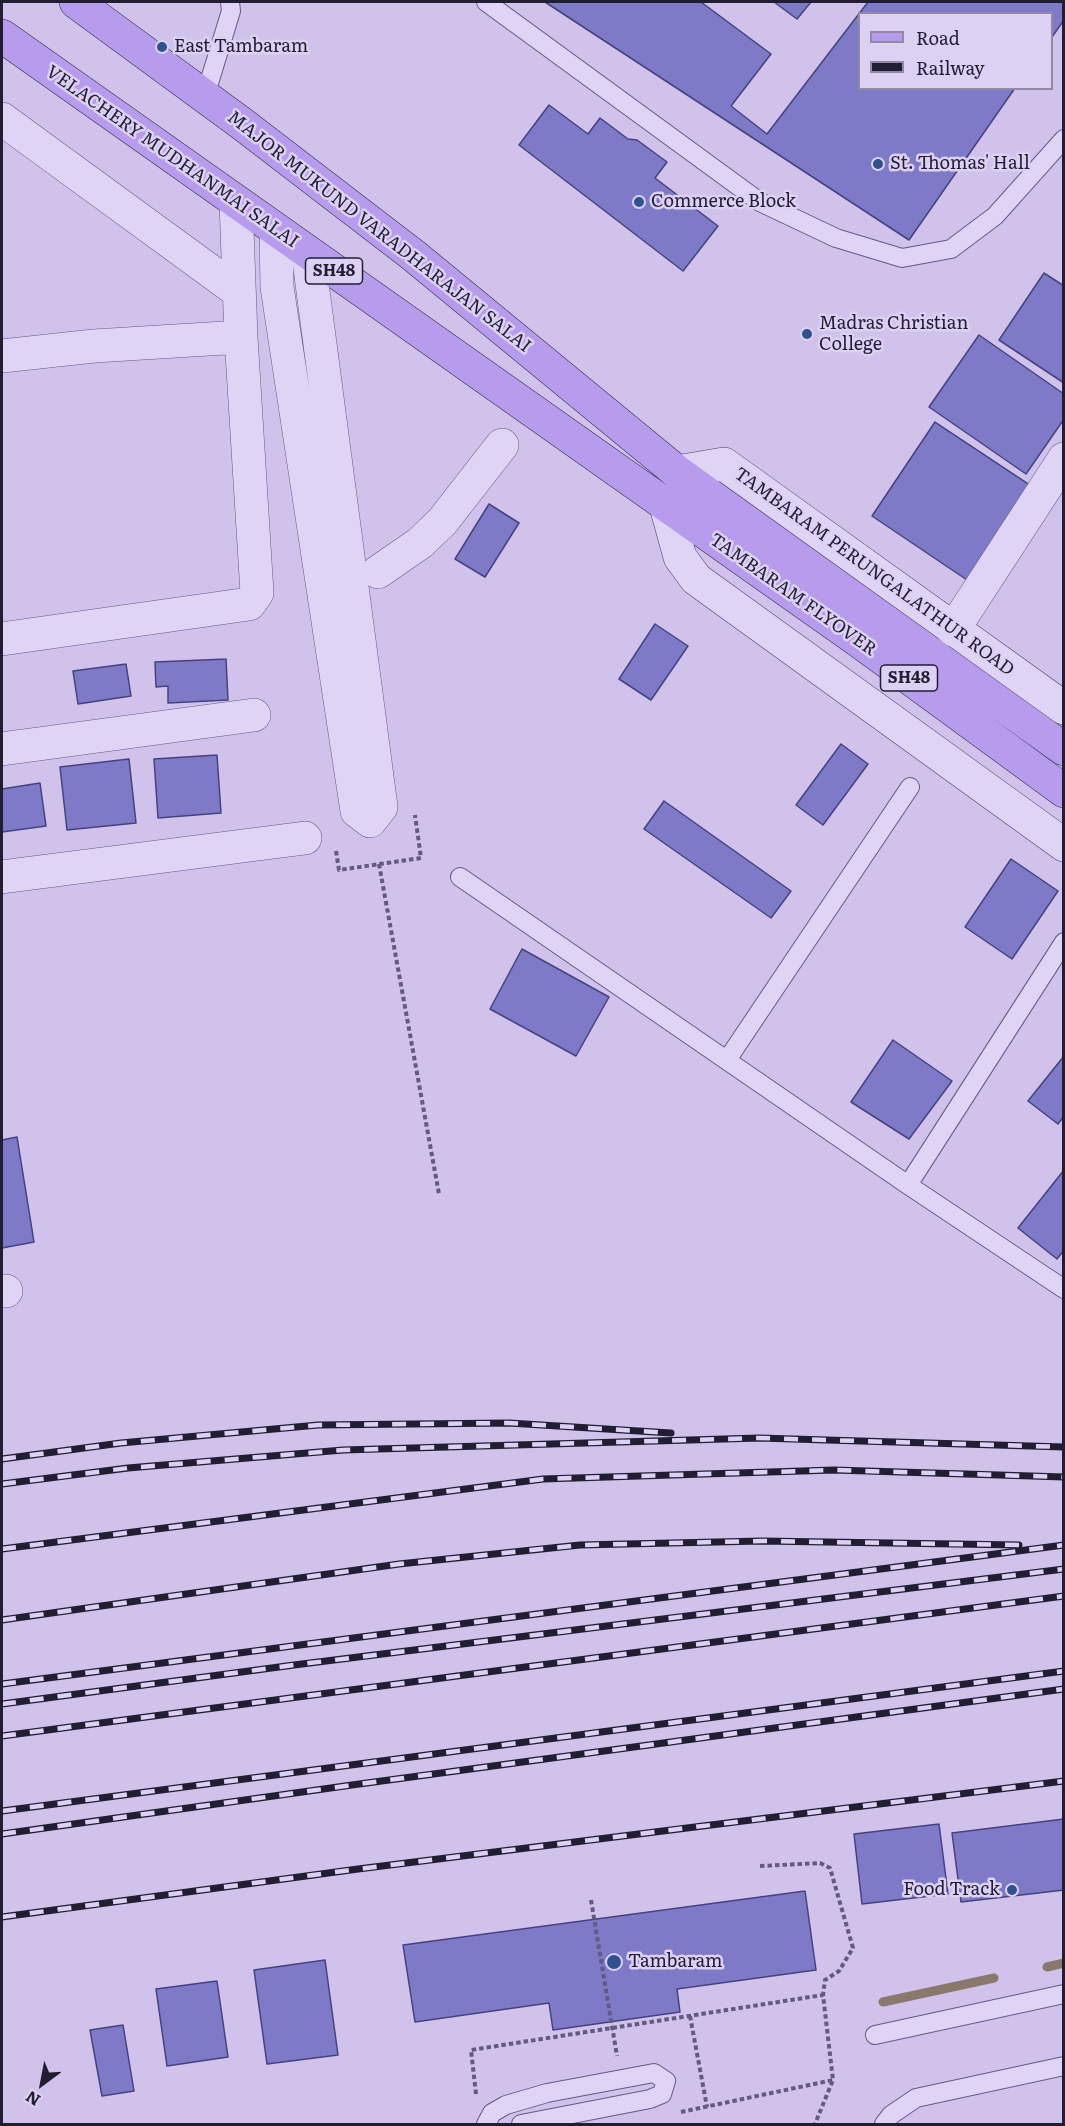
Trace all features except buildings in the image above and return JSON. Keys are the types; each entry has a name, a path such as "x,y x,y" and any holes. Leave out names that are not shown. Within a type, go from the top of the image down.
{"main road":[{"name":"MAJOR MUKUND VARADHARAJAN SALAI","path":"75,2 205,96 413,255 676,472"},
{"name":"VELACHERY MUDHANMAI SALAI","path":"2,36 666,506"},
{"name":"TAMBARAM FLYOVER","path":"676,472 1064,749"},
{"name":"TAMBARAM FLYOVER","path":"666,506 859,641 1064,791"}],"street":[{"path":"2,119 239,292"},
{"path":"2,639 249,604 257,593 241,338 236,202"},
{"path":"276,230 277,287 357,811 370,821 381,807 308,253"},
{"path":"2,356 94,346 241,338"},
{"path":"378,572 420,543 442,522 502,445"},
{"path":"953,630 1064,459"},
{"name":"TAMBARAM PERUNGALATHUR ROAD","path":"676,472 724,464 1064,708"},
{"path":"666,506 680,557 696,579 1064,845"},
{"path":"2,749 254,715"},
{"path":"2,876 304,838"}],"lane":[{"path":"205,96 231,11 231,2"},
{"path":"486,2 760,202 836,238 902,258 951,249 995,216 1064,139"},
{"path":"727,1060 910,787"},
{"path":"460,877 908,1185 1064,1288"},
{"path":"908,1185 1064,942"},
{"path":"875,2035 1064,1994"},
{"path":"884,2124 891,2115 916,2098 1064,2066"},
{"path":"486,2124 492,2113 506,2105 548,2093 654,2073 666,2081 662,2094 650,2099 521,2124"}],"path":[{"path":"379,864 439,1194"},
{"path":"760,1866 820,1863 830,1868 853,1948 839,1971 825,1980 823,1995 833,2080 815,2124"},
{"path":"591,1900 622,2080"},
{"path":"477,2103 471,2050 823,1995"},
{"path":"690,2016 707,2107"},
{"path":"676,2113 833,2080"}],"waterway":[{"path":"1047,1967 1064,1963"},
{"path":"883,2002 994,1978"}],"railway":[{"path":"2,1459 121,1443 318,1425 509,1423 671,1433"},
{"path":"2,1484 128,1468 343,1450 759,1438 1064,1447"},
{"path":"2,1549 543,1479 834,1470 1064,1477"},
{"path":"2,1620 399,1564 580,1545 762,1541 1019,1545"},
{"path":"2,1684 1064,1545"},
{"path":"2,1704 294,1665 1064,1569"},
{"path":"2,1736 1064,1596"},
{"path":"2,1811 1064,1671"},
{"path":"2,1834 1064,1689"},
{"path":"2,1917 358,1869 1064,1781"}],"place":[{"name":"East Tambaram","path":"162,47"},
{"name":"St. Thomas' Hall","path":"878,164"},
{"name":"Commerce Block","path":"639,202"},
{"name":"Madras Christian College","path":"807,334"},
{"name":"Food Track","path":"1012,1890"},
{"name":"Tambaram","path":"614,1962"}]}
